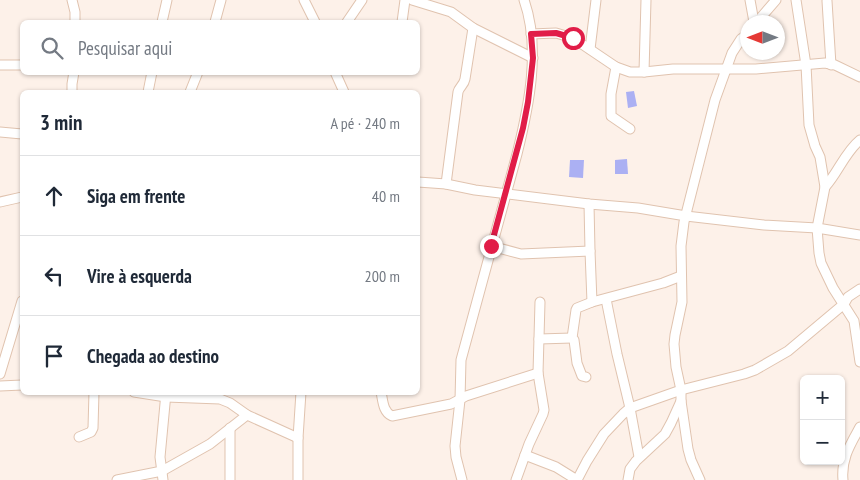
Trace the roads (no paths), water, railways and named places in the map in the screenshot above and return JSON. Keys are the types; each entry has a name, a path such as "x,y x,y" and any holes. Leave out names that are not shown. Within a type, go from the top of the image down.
{"street":[{"path":"72,0 76,20"},
{"path":"162,20 167,0"},
{"path":"216,20 221,0"},
{"path":"304,0 315,20"},
{"path":"348,20 362,0"},
{"path":"402,20 405,0"},
{"path":"412,0 451,12 473,28 533,58"},
{"path":"462,480 455,446 460,400 462,352 474,314 523,128 528,102 533,58 531,34 524,0"},
{"path":"590,49 596,0"},
{"path":"644,72 646,0"},
{"path":"750,0 754,15"},
{"path":"762,15 776,0"},
{"path":"796,0 806,65 809,125 820,157 825,187 817,228 819,253 833,288 854,321 860,362"},
{"path":"826,1 831,65"},
{"path":"446,184 458,92 464,83 473,28"},
{"path":"531,34 556,33 573,38 616,67 630,72 673,69 756,69 825,63 860,77"},
{"path":"700,480 691,460 674,344 682,307 680,246 715,100 725,70 740,40"},
{"path":"0,64 20,65"},
{"path":"616,67 611,116 630,129"},
{"path":"72,90 74,75"},
{"path":"148,90 151,75"},
{"path":"191,90 197,75"},
{"path":"336,75 343,90"},
{"path":"0,132 20,134"},
{"path":"825,187 860,140"},
{"path":"420,182 589,204 638,208 686,216 764,225 817,228 860,235"},
{"path":"0,202 20,197"},
{"path":"589,204 592,302"},
{"path":"491,246 521,254 590,250"},
{"path":"586,377 582,376 577,363 574,340 572,338 577,308 681,276"},
{"path":"525,455 556,468 577,480 604,434 630,408 681,390 744,374 768,363 788,351 844,304 848,297 860,288"},
{"path":"606,299 639,457"},
{"path":"516,480 544,410 538,373 540,302"},
{"path":"0,374 3,350 20,305"},
{"path":"539,338 572,338"},
{"path":"382,395 387,414 392,416 451,404 466,396 538,373"},
{"path":"0,386 20,385"},
{"path":"78,437 91,432 93,428 94,395"},
{"path":"163,476 160,457 166,395 220,399 230,403 247,416 298,438"},
{"path":"298,480 301,395"},
{"path":"628,480 630,469 639,457 665,434 681,401"},
{"path":"117,480 163,476 247,416"},
{"path":"843,480 844,456 860,427"},
{"path":"230,428 230,480"},
{"path":"851,443 860,448"}]}
